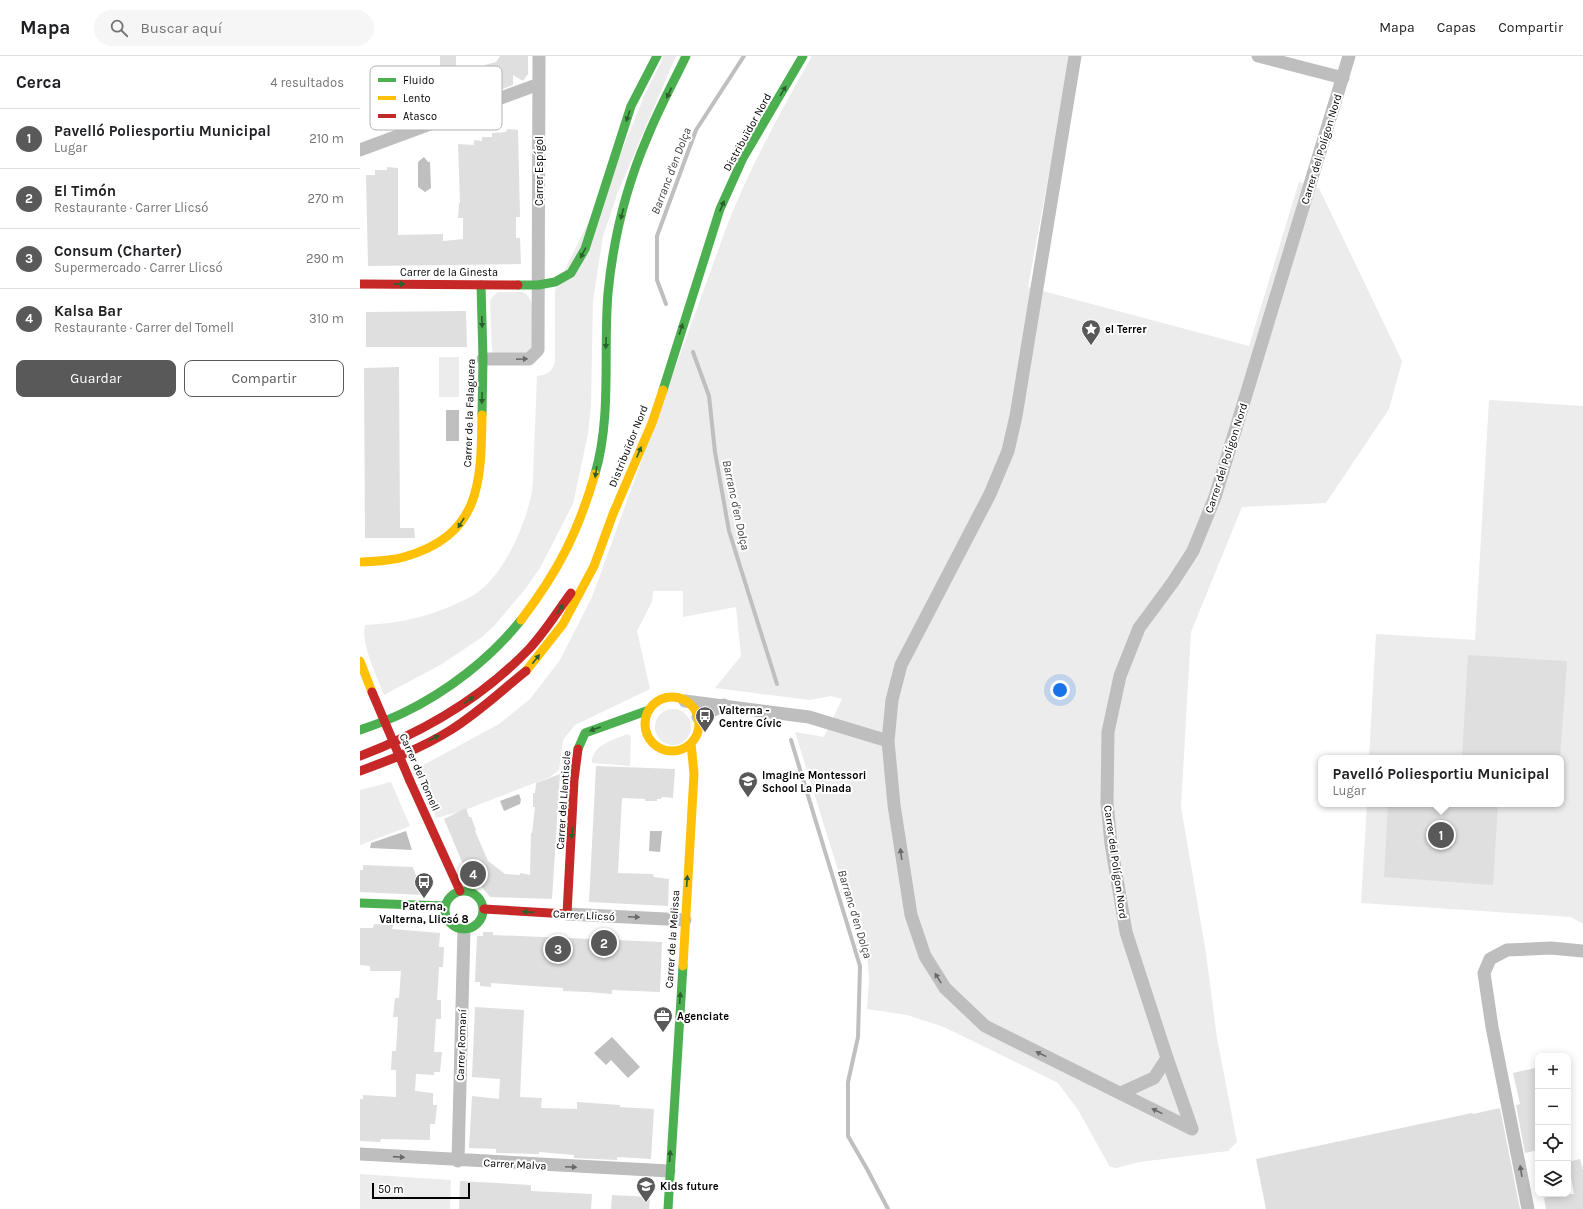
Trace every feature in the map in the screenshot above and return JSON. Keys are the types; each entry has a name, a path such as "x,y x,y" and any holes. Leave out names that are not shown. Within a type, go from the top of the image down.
{"main road":[{"name":"Carrer de la Ginesta","path":"360,284 538,285 555,282 571,273 585,249 610,167 631,106 657,56"},
{"name":"Distribuïdor Nord","path":"360,730 408,711 483,661 537,602 559,568 578,532 595,479 603,426 608,294 621,216 643,150 686,56"},
{"name":"Distribuïdor Nord","path":"360,756 386,747 428,727 483,690 513,664 548,626 572,591 613,514 652,423 720,209 743,158 803,56"},
{"name":"Carrer de la Falaguera","path":"361,566 402,558 433,548 457,529 474,500 481,465 483,359 481,285"},
{"path":"360,771 394,758 448,732 470,717 529,668 563,624 579,596 594,566 613,514"},
{"path":"360,551 361,566"},
{"name":"Carrer del Tomell","path":"360,661 410,781 460,891"},
{"path":"677,698 685,701 691,705 698,717 698,731 691,743 684,748 671,751 659,748 652,742 645,727 649,710 661,699 677,698"},
{"name":"Carrer del Llentiscle","path":"567,914 574,780 578,749 585,733 649,710"},
{"name":"Carrer de la Melissa","path":"668,1209 669,1171 694,774 691,743"},
{"path":"460,891 471,892 480,898 484,909 481,919 474,926 464,929 456,927 450,922 446,915 445,906 450,897 460,891"},
{"path":"360,903 445,906"},
{"name":"Carrer Llicsó","path":"484,909 567,914"}],"street":[{"name":"Carrer Espígol","path":"483,359 529,359 538,350 539,56"},
{"path":"1075,56 1016,416 1008,451 990,494 901,665 892,700 888,741 894,805 911,915 925,956 945,988 986,1026 1121,1093 1154,1078 1167,1058"},
{"path":"1258,56 1343,78"},
{"name":"Carrer del Polígon Nord","path":"1121,1093 1192,1129 1126,932 1111,844 1107,803 1108,732 1120,676 1139,628 1173,582 1193,551 1215,497 1350,56"},
{"path":"502,98 539,84"},
{"path":"360,150 414,130"},
{"path":"360,137 360,155"},
{"path":"685,701 809,717 888,741"},
{"path":"698,717 724,705"},
{"name":"Carrer Llicsó","path":"567,914 685,920"},
{"name":"Carrer Romaní","path":"458,1161 464,929"},
{"path":"1528,1209 1492,1027 1484,973 1490,960 1507,950 1550,948 1583,952"},
{"name":"Carrer Malva","path":"360,1154 458,1161 669,1171"}],"shaded area":[{"path":"664,56 676,56 618,192 603,236 593,301 591,406 588,434 573,504 540,568 526,588 494,626 482,637 442,664 384,695 367,651 364,632 365,625 420,617 459,603 472,596 494,577 503,564 519,534 533,486 537,376 544,375 549,372 555,362 555,290 614,170 645,94"},
{"path":"812,56 1068,56 1064,92 1028,287 1249,346 1299,182 1319,188 1402,361 1389,409 1326,503 1242,507 1191,632 1181,807 1206,953 1217,1038 1237,1142 1228,1151 1140,1162 1116,1168 1110,1167 1078,1110 1058,1083 944,1027 907,1015 867,1009 869,979 867,955 843,886 795,732 824,737 842,699 831,696 810,700 715,688 741,656 736,607 683,617 683,591 653,591 652,602 637,631 650,689 575,725 563,740 559,770 550,777 465,810 436,818 416,769 499,724 530,699 560,660 592,597 737,201 767,138"},
{"path":"424,157 428,162 430,162 431,188 425,192 418,187 418,162"},
{"path":"498,292 523,292 529,297 532,304 532,346 527,354 494,353 492,351 490,301"},
{"path":"439,357 459,357 459,397 439,397"},
{"path":"1489,400 1583,406 1583,924 1571,917 1361,903 1367,807 1564,807 1564,755 1369,755 1376,634 1475,640"},
{"path":"446,410 459,410 459,441 446,441"},
{"path":"673,709 683,712 688,717 691,727 688,737 683,742 673,745 663,742 658,737 655,727 658,717 663,712"},
{"path":"627,734 631,736 630,766 592,763 595,752 599,747"},
{"path":"391,782 410,826 360,845 360,790"},
{"path":"519,794 521,800 520,804 504,811 500,801"},
{"path":"406,831 412,850 370,848 371,843"},
{"path":"650,831 662,831 660,852 649,851"},
{"path":"612,1037 640,1067 628,1078 611,1060 606,1065 594,1053"},
{"path":"360,1174 451,1180 450,1209 360,1209"}],"building":[{"path":"440,56 456,56 456,66 440,66"},
{"path":"500,56 528,56 528,74 523,81 513,75 513,85 502,89 502,66 481,66 496,62"},
{"path":"507,129 518,130 520,217 516,217 516,238 520,238 521,264 368,266 366,175 375,175 375,170 387,170 387,167 398,168 398,235 443,234 443,241 463,239 463,218 458,218 460,203 458,144 474,145 474,140 482,141 482,137 492,137 492,133 506,132"},
{"path":"466,311 467,347 366,347 366,312"},
{"path":"399,367 400,528 414,528 415,538 365,538 364,368"},
{"path":"1468,655 1567,661 1560,755 1462,755"},
{"path":"596,766 675,769 673,798 662,797 661,799 657,799 657,801 645,801 645,799 622,798 618,873 653,874 654,877 669,879 668,906 589,902"},
{"path":"560,774 552,899 490,897 480,885 470,881 444,819 466,808 488,861 505,874 520,875 520,873 530,875 531,833 535,807 533,807 533,793 535,793 536,783"},
{"path":"1388,807 1498,807 1493,885 1384,877"},
{"path":"363,865 413,867 423,895 360,892 360,870 363,870"},
{"path":"374,924 393,925 392,929 440,933 439,947 444,947 443,967 439,967 437,1000 441,1000 441,1019 436,1019 434,1052 442,1052 440,1072 434,1072 434,1075 416,1074 415,1091 433,1093 433,1105 437,1105 435,1124 430,1124 430,1140 381,1139 380,1142 360,1141 360,1099 363,1099 363,1095 396,1097 396,1070 391,1070 392,1051 396,1051 398,1017 393,1017 395,998 399,998 401,971 370,971 370,966 360,965 360,928 373,928"},
{"path":"483,932 493,932 493,935 662,942 660,992 612,990 612,994 563,991 563,988 491,983 491,987 480,986 480,982 475,982 477,936 483,936"},
{"path":"475,1007 524,1010 520,1097 542,1098 541,1108 577,1109 577,1102 654,1109 651,1159 617,1157 617,1160 574,1158 574,1155 539,1152 539,1154 496,1153 496,1149 469,1148 472,1096 499,1099 500,1079 472,1077"},
{"path":"1535,1068 1535,1151 1525,1153 1516,1105 1520,1104 1513,1073"},
{"path":"1500,1108 1520,1209 1266,1209 1256,1159"},
{"path":"1580,1159 1583,1170 1583,1209 1546,1209 1544,1198 1571,1197 1571,1194 1574,1194 1571,1178 1571,1161"},
{"path":"460,1181 531,1185 531,1191 592,1194 591,1209 459,1209"},
{"path":"612,1195 650,1197 649,1209 611,1209"}],"waterway":[{"name":"Barranc d'en Dolça","path":"666,304 657,280 657,236 696,130 744,56"},
{"name":"Barranc d'en Dolça","path":"693,352 709,396 715,452 729,531 777,684"},
{"name":"Barranc d'en Dolça","path":"791,740 860,966 858,1037 848,1082 848,1136 888,1209"}],"traffic: fast":[{"path":"518,285 538,285 555,282 571,273 585,249 631,106 657,56"},
{"path":"595,474 604,430 608,293 617,234 627,195 640,157 656,117 686,56"},
{"path":"663,390 720,209 743,158 803,56"},
{"path":"481,285 483,359 482,415"},
{"path":"360,730 403,713 436,695 482,661 521,620"},
{"path":"578,749 585,733 649,710"},
{"path":"464,891 474,894 480,900 483,910 480,920 474,926 464,929 454,926 448,920 445,910 448,900 454,894 464,891"},
{"path":"360,903 445,906"},
{"path":"668,1209 683,966"}],"traffic: slow":[{"path":"526,671 563,624 594,566 613,514 652,423 663,390"},
{"path":"362,562 383,561 404,557 429,547 449,535 462,520 472,503 477,484 482,440 482,415"},
{"path":"521,620 546,585 566,551 581,515 595,474"},
{"path":"360,661 372,692"},
{"path":"672,697 682,699 691,705 697,714 699,724 697,734 691,743 682,749 672,751 662,749 653,743 647,734 645,724 647,714 653,705 662,699 672,697"},
{"path":"683,966 694,774 691,743"}],"traffic: jam":[{"path":"360,284 518,285"},
{"path":"360,756 384,747 429,725 471,698 491,683 511,667 529,649 546,629 571,593"},
{"path":"360,771 417,748 449,731 479,710 526,671"},
{"path":"372,692 410,781"},
{"path":"484,909 567,914 574,780 578,749"},
{"path":"410,781 460,891"}],"place":[{"name":"el Terrer","path":"1091,346"},
{"name":"Valterna - Centre Cívic","path":"705,733"},
{"name":"Imagine Montessori School La Pinada","path":"748,798"},
{"name":"Pavelló Poliesportiu Municipal","path":"1441,835"},
{"name":"Kalsa Bar","path":"473,874"},
{"name":"Paterna, Valterna, Llicsó 8","path":"424,899"},
{"name":"El Timón","path":"604,943"},
{"name":"Consum (Charter)","path":"558,949"},
{"name":"Agenciate","path":"663,1033"},
{"name":"Kids future","path":"646,1203"}]}
